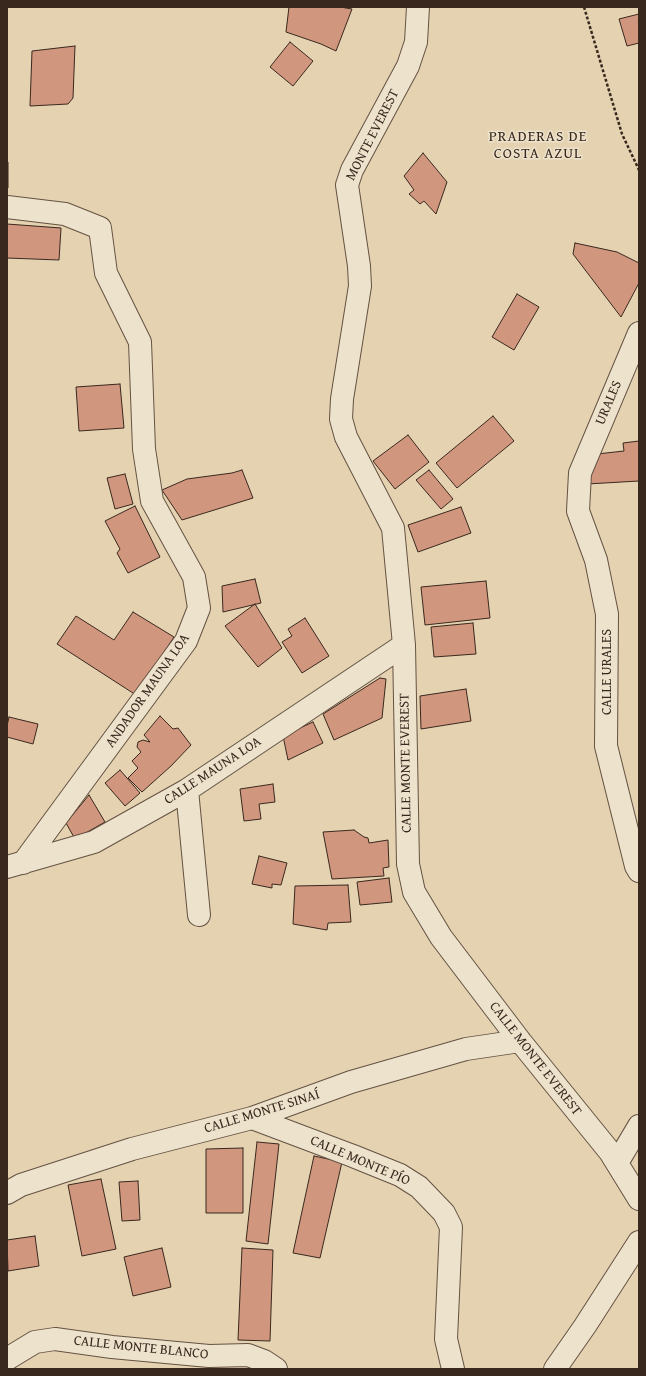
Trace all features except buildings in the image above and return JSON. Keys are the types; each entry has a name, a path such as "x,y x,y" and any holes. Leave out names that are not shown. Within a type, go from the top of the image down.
{"street":[{"name":"MONTE EVEREST","path":"359,266 347,185 352,170 408,66 416,42 418,7"},
{"name":"ANDADOR MAUNA LOA","path":"7,207 65,214 100,228 106,273 140,342 144,450 152,501 194,577 199,608 186,641 15,865"},
{"name":"CALLE MONTE EVEREST","path":"359,266 360,286 342,399 341,419 346,437 393,528 404,645 408,864 414,892 441,937 520,1041 616,1162 639,1199"},
{"name":"URALES","path":"580,473 639,333"},
{"name":"CALLE URALES","path":"580,473 578,511 596,560 607,614 606,746 636,866 639,871"},
{"name":"CALLE MAUNA LOA","path":"15,865 94,842 187,790 404,645"},
{"path":"187,790 199,915"},
{"name":"CALLE MONTE SINAÍ","path":"7,1194 21,1185 132,1149 252,1118 351,1082 466,1049 520,1041"},
{"name":"CALLE MONTE PÍO","path":"252,1118 400,1175 419,1187 444,1213 451,1227 446,1339 453,1369"},
{"path":"616,1162 639,1126"},
{"path":"555,1369 585,1326 639,1242"},
{"name":"CALLE MONTE BLANCO","path":"7,1359 35,1342 55,1339 112,1347 209,1356 248,1356 264,1361 276,1369"}],"path":[{"path":"584,7 622,134 639,170"}],"district":[{"name":"PRADERAS DE COSTA AZUL","path":"538,146"}]}
